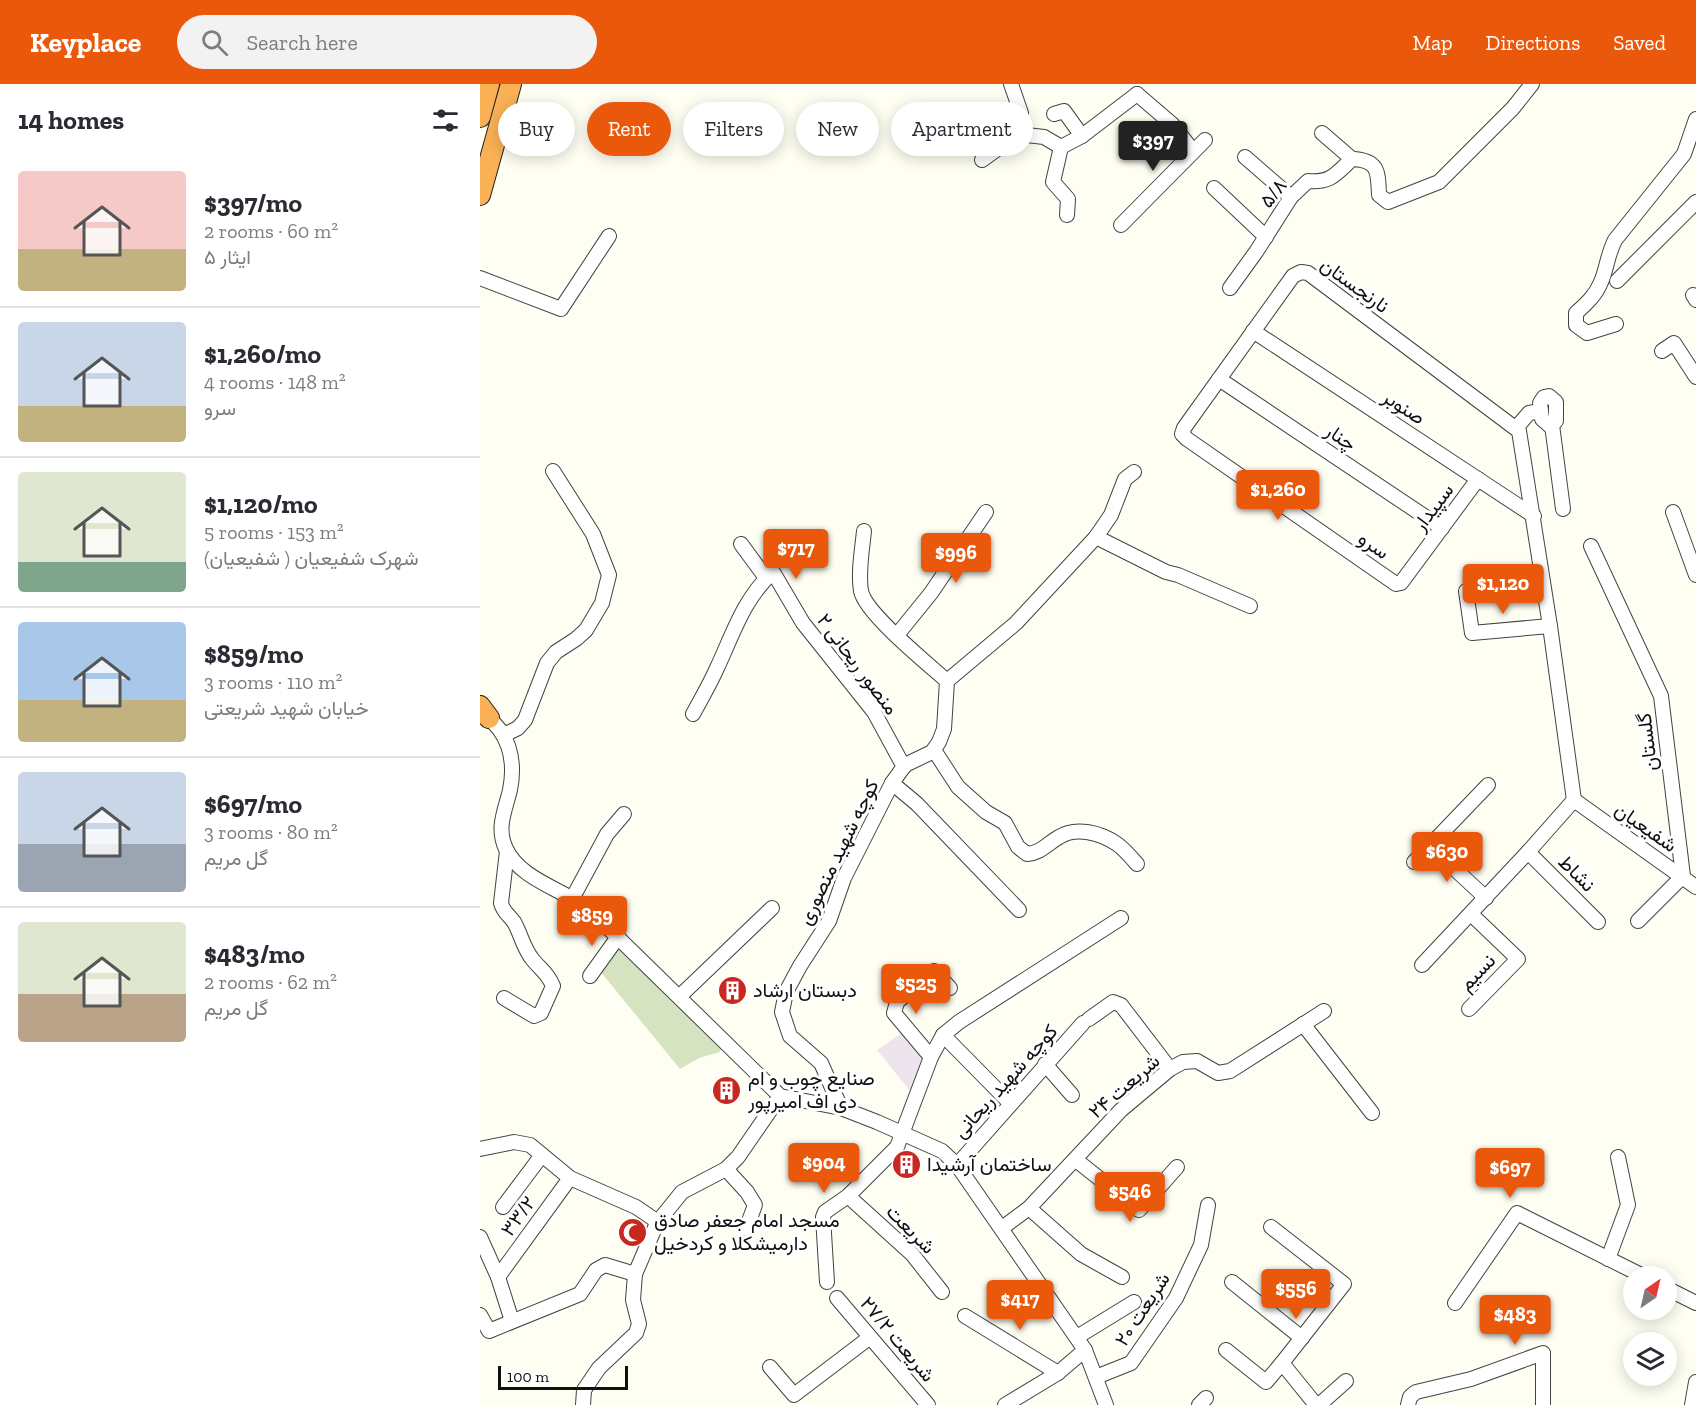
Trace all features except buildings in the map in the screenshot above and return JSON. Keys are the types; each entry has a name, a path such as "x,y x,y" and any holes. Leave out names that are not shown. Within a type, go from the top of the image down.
{"highway":[{"path":"480,117 489,84"},
{"path":"480,195 511,84"}],"street":[{"path":"1011,84 1017,102"},
{"path":"1322,134 1352,159 1363,159 1372,163 1378,174 1379,195 1388,202 1439,182 1513,108 1532,84"},
{"path":"1067,215 1068,199 1053,182 1061,147 1082,136 1138,89 1172,124 1193,152"},
{"path":"1054,114 1064,111 1082,136"},
{"path":"1616,324 1587,333 1576,325 1576,313 1588,303 1601,283 1607,255 1615,240 1684,154 1696,119"},
{"path":"1033,136 1044,137 1061,147"},
{"path":"1121,225 1205,140"},
{"path":"982,160 988,156"},
{"path":"1245,157 1291,197"},
{"name":"۵/۸","path":"1230,288 1291,197 1308,182 1330,180 1352,159"},
{"path":"1214,188 1266,237"},
{"path":"1617,281 1696,202"},
{"path":"480,278 561,309 609,236"},
{"name":"نارنجستان","path":"1182,434 1184,428 1293,276 1301,272 1308,273 1517,429"},
{"name":"صنوبر","path":"1253,331 1534,516"},
{"path":"1662,351 1674,343 1696,378"},
{"name":"چنار","path":"1219,379 1442,528"},
{"path":"1422,965 1574,800 1534,516 1517,429 1529,413 1541,411 1543,422 1551,425 1563,509"},
{"name":"سرو","path":"1182,434 1396,584"},
{"path":"504,735 518,728 525,720 548,663 556,652 586,630 602,603 609,576 593,534 553,471"},
{"path":"1134,471 1125,479 1111,515 1096,537 1016,623 947,681 944,729 934,750 958,787 986,812 1005,824 1018,847 1027,854 1037,853 1060,836 1074,831 1096,834 1117,844 1137,864"},
{"name":"سپیدار","path":"1396,584 1401,582 1478,479"},
{"path":"897,635 931,592 986,512"},
{"path":"1673,512 1693,555 1696,575"},
{"path":"864,531 860,570 861,594 874,614 947,681"},
{"path":"1096,537 1166,572 1179,575 1250,606"},
{"path":"693,714 717,668 736,621 766,578 741,544"},
{"name":"گلستان","path":"1591,546 1661,696 1683,876"},
{"name":"منصور ریحانی ۲","path":"766,578 773,572 803,623 874,712 904,767"},
{"path":"1466,591 1472,633 1550,626"},
{"path":"482,713 504,735 512,756 510,790 501,822 501,834 507,851 535,879 573,899 601,921 780,1096 841,1108 903,1132 942,1151 957,1165 1077,1337 1085,1350 1106,1405"},
{"name":"کوچه شهید منصوری","path":"841,1108 821,1063 790,1036 782,1012 786,992 829,921 844,878 892,783 904,767 934,750"},
{"path":"892,783 917,804 1019,910"},
{"path":"1414,862 1488,785"},
{"name":"شفیعیان","path":"1574,800 1696,887"},
{"path":"573,899 607,834 624,814"},
{"path":"1430,846 1486,898"},
{"path":"504,998 534,1016 541,1013 553,986 548,974 533,960 519,939 514,922 502,910 507,851"},
{"name":"نشاط","path":"1528,852 1598,922"},
{"path":"1638,921 1683,876"},
{"path":"680,996 772,908"},
{"name":"نسیم","path":"1469,1009 1518,958 1471,914"},
{"path":"827,1282 823,1217 825,1212 848,1196 897,1147 931,1057 943,1035 959,1022 1120,918"},
{"path":"590,976 618,937"},
{"path":"931,1057 894,1013 897,1002 934,970 950,988"},
{"name":"کوچه شهید ریحانی","path":"957,1165 1010,1103 1086,1021 1113,1002 1121,1005 1170,1069"},
{"name":"شریعت ۲۴","path":"1002,1228 1029,1208 1121,1110 1170,1069 1183,1062 1197,1061 1218,1074 1230,1071 1324,1011"},
{"path":"1303,1024 1372,1113"},
{"path":"943,1035 1010,1103"},
{"path":"1045,1064 1072,1095"},
{"path":"583,1405 585,1390 599,1368 636,1333 639,1324 633,1300 635,1274 658,1222 682,1192 726,1169 738,1157 780,1096"},
{"path":"480,1149 514,1142 530,1145 570,1178 636,1207 658,1222"},
{"path":"503,1207 542,1155"},
{"path":"1608,1259 1628,1205 1618,1157"},
{"path":"1076,1160 1139,1210 1177,1167"},
{"path":"726,1169 747,1192 755,1205 746,1230"},
{"name":"۳۳/۲","path":"498,1277 570,1178"},
{"name":"شریعت","path":"848,1196 912,1254 942,1293"},
{"name":"شریعت ۲۰","path":"1096,1377 1131,1363 1176,1298 1201,1245 1208,1205"},
{"path":"1029,1208 1081,1254 1122,1277"},
{"path":"1455,1303 1517,1212 1623,1266"},
{"path":"1226,1350 1266,1382 1344,1284 1271,1227"},
{"path":"480,1237 498,1277 512,1321"},
{"path":"480,1315 489,1331 580,1294 596,1270 605,1265 635,1274"},
{"path":"1232,1282 1302,1338"},
{"path":"1677,1294 1696,1303"},
{"name":"شریعت ۲۷/۲","path":"837,1298 928,1405"},
{"path":"1077,1337 1134,1302"},
{"path":"965,1316 1058,1373"},
{"path":"770,1367 794,1395 869,1338"},
{"path":"1005,1405 1058,1373 1085,1350"},
{"path":"1407,1405 1410,1397 1416,1392 1471,1379 1543,1353 1543,1405"},
{"path":"1282,1363 1317,1405 1346,1381"},
{"path":"1692,1405 1696,1382"}],"shaded area":[{"path":"903,1032 927,1058 911,1092 877,1050"}],"green space":[{"path":"621,943 722,1045 720,1052 699,1058 680,1069 600,971"}],"place":[{"name":"دبستان ارشاد","path":"732,990"},
{"name":"صنایع چوب و ام دی اف امیرپور","path":"727,1090"},
{"name":"ساختمان آرشیدا","path":"906,1164"},
{"name":"مسجد امام جعفر صادق دارمیشکلا و کردخیل","path":"633,1232"}]}
